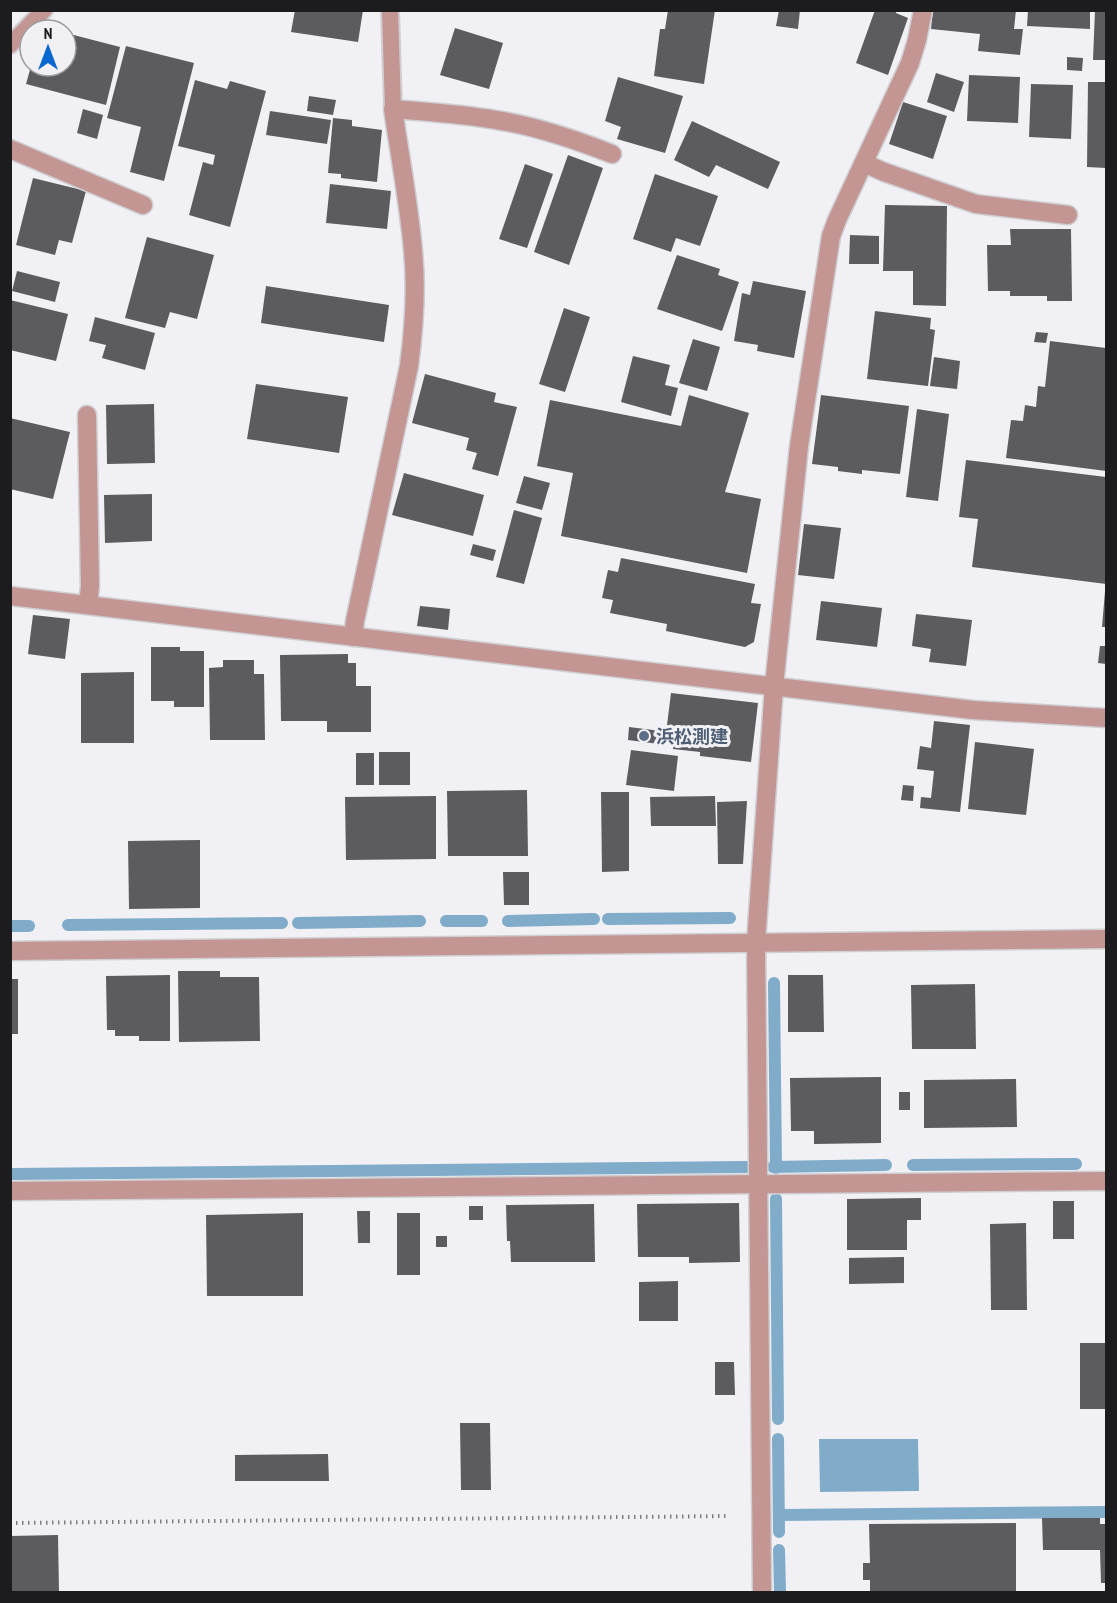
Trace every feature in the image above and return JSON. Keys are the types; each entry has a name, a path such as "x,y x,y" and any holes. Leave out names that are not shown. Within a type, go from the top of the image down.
{"street":[{"path":"762,1593 756,942 774,686 799,446 831,236 910,63 922,10"},
{"path":"353,637 409,366 414,328 413,252 393,110 496,120 536,128 612,154"},
{"path":"10,149 143,205"},
{"path":"864,163 976,204 1068,215"},
{"path":"87,415 90,586 88,605"},
{"path":"10,596 973,710 1107,718"},
{"path":"10,951 1107,939"},
{"path":"10,1191 1107,1181"}],"lane":[{"path":"10,45 44,10"},
{"path":"390,10 393,110"}],"path":[{"path":"10,1523 762,1515"}],"water":[{"path":"819,1439 918,1439 919,1491 820,1492"}],"building":[{"path":"295,10 363,10 358,42 291,32"},
{"path":"668,10 715,10 704,84 654,76 660,29 665,29"},
{"path":"779,10 800,10 798,29 776,26"},
{"path":"875,10 896,10 896,13 908,18 888,75 856,63"},
{"path":"933,10 1016,10 1014,29 1023,29 1020,55 978,51 980,34 931,29"},
{"path":"1028,10 1090,10 1090,29 1027,26"},
{"path":"1095,10 1106,10 1106,60 1093,60"},
{"path":"455,28 503,43 489,89 440,75"},
{"path":"78,36 120,47 106,105 26,84 28,78 78,78"},
{"path":"126,46 194,63 164,181 130,172 141,127 107,118"},
{"path":"1067,57 1083,58 1082,71 1067,70"},
{"path":"936,73 964,82 954,112 927,102"},
{"path":"969,75 1020,77 1018,123 967,121"},
{"path":"618,77 683,96 665,153 617,139 621,127 605,121"},
{"path":"195,80 227,89 230,81 266,91 230,227 189,215 203,162 213,165 215,155 178,146"},
{"path":"1088,82 1106,82 1106,168 1087,167"},
{"path":"1031,84 1073,85 1071,139 1029,137"},
{"path":"309,96 336,100 333,115 307,111"},
{"path":"903,102 947,116 933,159 889,144"},
{"path":"83,109 103,115 97,139 77,133"},
{"path":"270,111 331,120 327,144 266,135"},
{"path":"333,118 352,120 352,126 382,130 377,182 341,178 341,174 328,173"},
{"path":"692,121 780,162 768,189 716,165 709,177 674,160"},
{"path":"568,155 603,168 569,265 534,252"},
{"path":"525,164 553,174 527,248 499,239"},
{"path":"655,174 718,196 700,246 676,238 671,252 633,239"},
{"path":"33,178 86,191 72,243 59,240 55,255 16,245"},
{"path":"330,184 391,191 387,229 326,223"},
{"path":"885,205 947,206 946,306 913,305 913,271 883,271"},
{"path":"1010,229 1071,229 1072,301 1047,301 1047,296 1010,296 1010,291 988,291 987,245 1011,245"},
{"path":"850,235 879,236 879,264 849,264"},
{"path":"147,237 214,255 197,319 170,312 165,328 125,318"},
{"path":"677,255 720,269 718,275 739,282 722,331 657,309"},
{"path":"17,271 60,282 55,302 12,291"},
{"path":"753,281 806,291 794,358 757,351 758,345 734,341 742,293 750,295"},
{"path":"266,286 389,305 384,342 261,323"},
{"path":"10,300 68,314 56,361 10,350"},
{"path":"564,308 590,317 565,392 539,384"},
{"path":"875,311 931,318 930,329 935,330 928,386 867,379"},
{"path":"95,317 155,333 145,370 102,358 106,345 89,341"},
{"path":"1036,332 1048,333 1046,343 1034,342"},
{"path":"693,339 720,347 707,391 679,383"},
{"path":"1050,341 1106,348 1106,471 1006,458 1011,420 1023,421 1025,405 1036,407 1038,386 1045,387"},
{"path":"633,356 670,365 665,385 678,388 671,416 621,402"},
{"path":"934,357 960,361 957,389 930,386"},
{"path":"425,374 496,393 494,402 517,407 498,476 472,469 477,453 466,450 469,438 412,423"},
{"path":"256,384 348,397 339,453 247,439"},
{"path":"689,395 749,413 725,492 761,499 747,573 561,536 573,473 537,466 550,400 681,426"},
{"path":"821,395 909,406 900,474 862,470 862,474 838,471 838,467 812,464"},
{"path":"154,404 155,463 107,464 106,405"},
{"path":"917,409 949,414 938,501 906,497"},
{"path":"10,418 70,432 53,499 10,489"},
{"path":"966,460 1106,477 1106,584 972,567 978,519 959,517"},
{"path":"404,473 484,495 473,536 392,515"},
{"path":"524,476 550,483 542,510 516,503"},
{"path":"152,494 152,541 105,543 104,495"},
{"path":"514,510 542,518 524,584 496,577"},
{"path":"804,524 841,528 834,579 798,575"},
{"path":"473,544 496,550 493,561 470,555"},
{"path":"621,558 755,584 751,603 761,604 754,642 745,647 666,631 667,624 610,613 613,600 602,598 608,570 618,572"},
{"path":"1105,591 1106,627 1102,627"},
{"path":"821,601 882,608 877,647 816,640"},
{"path":"420,606 450,609 448,630 417,626"},
{"path":"916,614 972,620 966,666 929,662 931,649 912,646"},
{"path":"33,615 70,619 65,659 28,654"},
{"path":"1100,646 1106,646 1106,664 1098,663"},
{"path":"151,647 180,647 180,651 204,651 204,707 174,707 174,701 151,701"},
{"path":"348,654 348,663 356,663 356,686 371,686 371,732 327,732 327,721 281,721 280,655"},
{"path":"223,660 254,660 254,674 264,674 265,740 210,740 209,668 223,667"},
{"path":"134,672 134,743 81,743 81,673"},
{"path":"671,693 758,703 751,762 700,756 700,752 673,749 675,726 667,725"},
{"path":"934,721 970,725 960,812 920,808 921,797 931,798 934,771 917,769 920,746 931,748"},
{"path":"629,727 661,731 659,744 628,740"},
{"path":"975,742 1034,749 1026,815 968,809"},
{"path":"631,750 678,756 674,791 626,785"},
{"path":"379,752 410,752 410,785 379,785"},
{"path":"356,753 374,753 374,785 356,785"},
{"path":"903,785 914,786 913,801 901,800"},
{"path":"527,790 528,856 448,856 447,791"},
{"path":"601,792 629,792 629,871 602,872"},
{"path":"436,796 436,859 346,860 345,797"},
{"path":"715,796 716,826 651,826 650,797"},
{"path":"747,801 743,864 718,864 717,802"},
{"path":"200,840 200,908 129,909 128,841"},
{"path":"503,872 529,872 529,905 504,905"},
{"path":"178,971 220,971 220,977 259,977 260,1041 179,1042"},
{"path":"170,975 170,1041 139,1041 139,1036 115,1036 115,1030 107,1030 106,976"},
{"path":"788,975 823,975 824,1032 788,1032"},
{"path":"10,979 18,979 18,1034 10,1034"},
{"path":"975,984 976,1049 912,1049 911,985"},
{"path":"881,1077 881,1143 814,1144 814,1131 791,1131 790,1078"},
{"path":"1016,1079 1017,1127 924,1128 924,1080"},
{"path":"899,1092 910,1092 910,1110 899,1110"},
{"path":"921,1198 921,1220 907,1220 907,1250 847,1250 847,1199"},
{"path":"1053,1201 1074,1201 1074,1239 1053,1239"},
{"path":"739,1203 740,1262 689,1263 689,1257 638,1257 637,1204"},
{"path":"594,1204 595,1262 511,1262 510,1241 507,1241 506,1205"},
{"path":"469,1206 483,1206 483,1220 469,1220"},
{"path":"357,1211 370,1211 370,1243 358,1243"},
{"path":"303,1213 303,1296 207,1296 206,1215"},
{"path":"397,1213 420,1213 420,1275 397,1275"},
{"path":"1026,1223 1027,1310 991,1310 990,1224"},
{"path":"436,1236 447,1236 447,1247 436,1247"},
{"path":"904,1257 904,1283 849,1284 849,1258"},
{"path":"678,1281 678,1321 639,1321 639,1282"},
{"path":"1080,1343 1106,1343 1106,1409 1080,1409"},
{"path":"715,1362 734,1362 735,1395 715,1395"},
{"path":"460,1423 490,1423 491,1490 461,1490"},
{"path":"328,1454 329,1481 235,1481 235,1455"},
{"path":"1042,1518 1100,1518 1100,1524 1106,1524 1106,1583 1101,1583 1100,1550 1043,1550"},
{"path":"1016,1523 1016,1592 870,1592 870,1580 863,1580 863,1563 870,1563 869,1524"},
{"path":"58,1535 59,1592 10,1592 10,1536"}],"waterway":[{"path":"608,919 730,918"},
{"path":"508,921 594,919"},
{"path":"298,923 420,921"},
{"path":"446,921 482,921"},
{"path":"68,925 282,923"},
{"path":"10,926 29,926"},
{"path":"774,983 776,1168"},
{"path":"913,1165 1076,1164"},
{"path":"773,1167 886,1165"},
{"path":"10,1174 746,1167"},
{"path":"776,1199 778,1419"},
{"path":"778,1439 779,1532"},
{"path":"779,1515 1106,1512"},
{"path":"779,1550 780,1592"}],"place":[{"name":"浜松測建","path":"644,736"}]}
